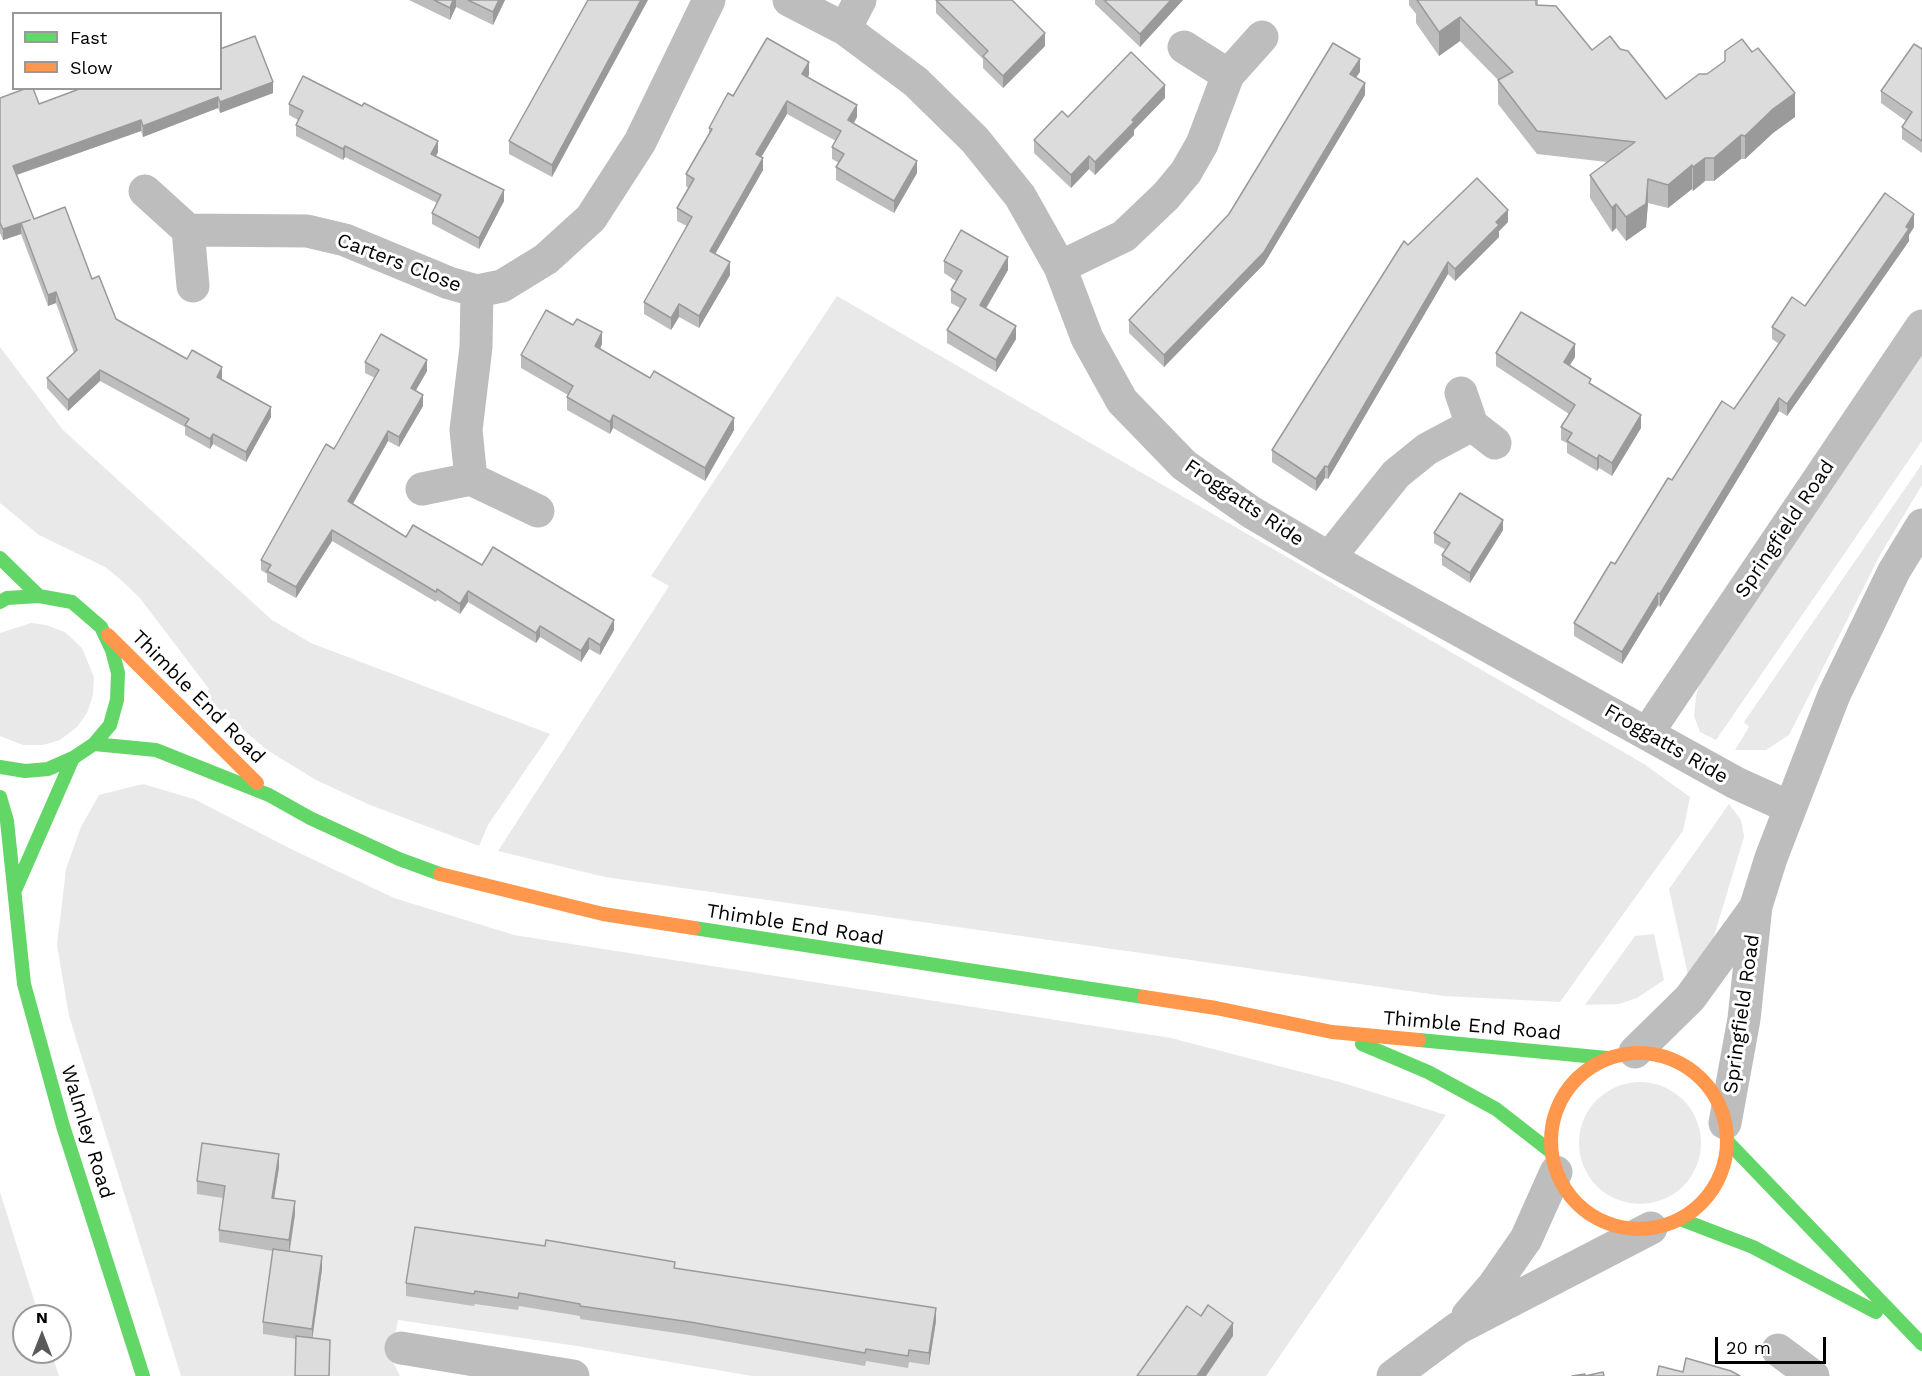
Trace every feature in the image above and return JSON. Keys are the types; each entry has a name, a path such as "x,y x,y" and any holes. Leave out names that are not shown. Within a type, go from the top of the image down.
{"street":[{"name":"Carters Close","path":"188,230 307,231 345,240 449,283 477,291 502,286 546,259 591,218 640,142 709,0"},
{"name":"Froggatts Ride","path":"789,0 845,29 916,82 975,141 1020,196 1060,267 1087,338 1122,401 1184,465 1251,512 1329,558 1736,783 1789,807"},
{"path":"845,29 860,0"},
{"path":"1060,267 1124,236 1166,196 1186,172 1202,144 1228,75 1262,37"},
{"path":"1184,47 1228,75"},
{"path":"145,191 188,230 193,286"},
{"path":"471,479 466,430 476,347 477,291"},
{"name":"Springfield Road","path":"1647,732 1922,326"},
{"path":"1329,558 1396,474 1427,449 1483,434 1461,393"},
{"path":"422,489 471,479 538,511"},
{"name":"Springfield Road","path":"1726,1132 1744,1019 1756,906 1789,807 1839,684 1894,571 1922,525"},
{"path":"0,558 39,596"},
{"name":"Thimble End Road","path":"0,602 7,598 39,596 72,602 101,627 268,795"},
{"path":"0,767 25,771 48,769 73,758 94,744 110,725 117,700 118,673 112,650 101,627"},
{"name":"Thimble End Road","path":"94,744 156,750 268,795 389,855 436,873 603,914 1095,988 1216,1008 1332,1032 1621,1055"},
{"name":"Walmley Road","path":"14,894 73,758"},
{"name":"Walmley Road","path":"0,797 8,821 24,984 63,1126 144,1376"},
{"name":"Springfield Road","path":"1621,1055 1690,998 1756,906"},
{"name":"Thimble End Road","path":"1332,1032 1428,1072 1496,1109 1553,1162"},
{"path":"1458,1328 1494,1285 1526,1239 1553,1162 1554,1112 1570,1084 1621,1055 1662,1056 1684,1065 1711,1089 1726,1132 1922,1344"},
{"path":"1393,1376 1458,1328 1666,1224 1710,1195 1724,1161 1726,1132"},
{"path":"1553,1162 1572,1199 1594,1217 1620,1227 1666,1224 1753,1247 1902,1325"},
{"path":"401,1348 447,1366 573,1376"},
{"path":"1778,1350 1813,1376"}],"shaded area":[{"path":"837,296 1644,764 1690,797 1683,831 1560,1002 1444,996 605,877 498,851 669,586 651,576"},
{"path":"0,347 63,430 272,620 311,643 550,734 488,825 479,846 370,805 316,780 267,750 205,697 209,689 139,597 120,579 105,567 39,535 0,503"},
{"path":"1922,349 1922,441 1716,740 1700,732 1694,716 1700,683"},
{"path":"1922,464 1922,485 1880,555 1789,735 1766,750 1735,750 1749,727 1744,722"},
{"path":"31,623 46,625 65,632 82,648 94,677 93,695 87,713 77,727 60,740 43,745 23,745 0,736 0,633"},
{"path":"143,784 194,799 394,898 514,935 1171,1038 1340,1082 1446,1115 1266,1376 752,1376 577,1346 398,1320 391,1358 400,1376 181,1376 69,1016 57,945 66,869 81,827 99,795"},
{"path":"1729,804 1741,820 1744,837 1708,956 1690,984 1669,889"},
{"path":"1654,934 1664,980 1637,998 1619,1004 1585,1005 1635,936"},
{"path":"1640,1082 1664,1086 1683,1100 1697,1119 1701,1143 1697,1167 1683,1186 1664,1200 1640,1204 1616,1200 1597,1186 1583,1167 1579,1143 1583,1119 1597,1100 1616,1086"},
{"path":"0,1192 35,1304 12,1304 12,1364 55,1364 59,1376 0,1376"}],"building":[{"path":"434,0 453,0 450,8"},
{"path":"468,0 499,0 493,12"},
{"path":"588,0 641,0 552,165 509,141"},
{"path":"936,0 1012,0 1045,33 1003,76 983,56 988,51"},
{"path":"1104,0 1171,0 1140,34"},
{"path":"1417,0 1536,0 1536,5 1556,6 1592,50 1610,36 1620,49 1628,51 1666,99 1699,74 1707,74 1725,61 1725,51 1742,39 1752,52 1758,48 1795,93 1773,109 1745,136 1741,135 1714,158 1705,158 1693,167 1692,165 1668,185 1648,179 1646,204 1626,217 1616,204 1612,208 1590,175 1635,142 1537,131 1498,80 1513,72 1460,17 1439,32"},
{"path":"255,36 273,82 220,102 218,97 143,126 141,120 13,166 34,219 65,207 92,279 99,276 116,319 187,359 192,350 222,367 217,377 271,407 246,452 213,434 210,439 185,425 189,419 100,370 68,400 47,378 77,350 56,292 48,295 21,223 3,229 0,223 0,98 22,90 34,90 39,104 77,90 222,90 222,48"},
{"path":"767,38 809,62 802,74 857,105 848,120 917,161 894,201 836,167 844,154 832,147 841,131 787,101 756,154 763,158 710,251 730,262 699,316 679,304 671,318 644,302 692,217 677,208 694,179 686,174 712,129 709,128 728,93 733,96"},
{"path":"1333,43 1360,59 1350,74 1365,83 1264,252 1164,355 1129,320 1229,214"},
{"path":"1914,44 1922,49 1922,141 1902,127 1912,112 1881,91"},
{"path":"1131,52 1165,85 1132,120 1134,122 1095,162 1089,156 1071,175 1034,140 1062,111 1068,117"},
{"path":"303,76 362,106 364,103 438,141 431,154 504,190 479,238 432,213 441,195 345,146 343,149 296,125 303,111 289,104"},
{"path":"1477,178 1508,210 1496,222 1499,225 1455,269 1448,262 1328,467 1325,466 1316,479 1272,450 1404,241 1408,245"},
{"path":"1885,193 1914,214 1906,227 1909,229 1787,404 1779,398 1660,594 1658,593 1622,652 1574,623 1611,562 1615,564 1668,478 1672,480 1722,401 1734,409 1785,335 1772,327 1792,297 1805,306"},
{"path":"961,230 1008,257 980,305 1016,326 996,360 947,330 966,299 951,290 962,271 944,261"},
{"path":"546,310 573,325 577,319 602,332 595,346 650,378 654,371 734,418 705,468 613,415 610,422 567,397 573,386 521,355"},
{"path":"1521,312 1575,344 1564,362 1591,379 1589,383 1641,415 1612,463 1599,455 1597,459 1567,441 1572,433 1561,427 1575,405 1496,353"},
{"path":"381,334 427,360 411,388 423,395 399,437 388,431 348,501 406,537 413,525 482,565 493,547 614,620 600,645 589,638 581,651 540,626 536,633 468,591 460,604 332,530 296,587 267,571 271,565 261,560 326,444 334,449 379,370 365,362"},
{"path":"1460,493 1503,520 1470,573 1442,555 1450,543 1434,533"},
{"path":"202,1143 279,1154 272,1198 295,1201 289,1240 219,1230 225,1186 197,1181"},
{"path":"415,1227 545,1246 546,1240 675,1262 674,1268 936,1308 929,1353 909,1350 908,1356 866,1349 865,1353 690,1322 580,1306 580,1304 519,1293 518,1298 475,1291 474,1294 406,1283"},
{"path":"273,1249 322,1256 312,1329 263,1322"},
{"path":"1208,1305 1233,1323 1197,1376 1137,1376 1187,1306 1201,1316"},
{"path":"296,1336 330,1340 329,1376 295,1376"},
{"path":"1686,1358 1731,1371 1740,1376 1657,1376 1659,1366 1683,1372"},
{"path":"1603,1372 1604,1376 1585,1376"}],"traffic: fast":[{"path":"0,558 39,596"},
{"path":"0,602 7,598 39,596 72,602 101,627 112,650 118,673 117,700 110,725 94,744 73,758 48,769 25,771 0,767"},
{"path":"94,744 156,750 269,795 310,818 399,859 440,874"},
{"path":"16,888 73,758"},
{"path":"0,797 7,821 24,984 63,1126 143,1376"},
{"path":"694,928 1144,997"},
{"path":"1419,1040 1607,1058"},
{"path":"1362,1044 1428,1072 1496,1109 1550,1151"},
{"path":"1727,1141 1922,1344"},
{"path":"1680,1219 1753,1247 1876,1312"}],"traffic: slow":[{"path":"108,635 257,783"},
{"path":"440,874 603,914 694,928"},
{"path":"1144,997 1216,1008 1332,1032 1419,1040"},
{"path":"1639,1053 1673,1060 1688,1068 1701,1079 1712,1092 1720,1107 1727,1141 1720,1175 1712,1190 1701,1203 1688,1214 1673,1222 1639,1229 1605,1222 1590,1214 1577,1203 1566,1190 1558,1175 1551,1141 1558,1107 1566,1092 1577,1079 1590,1068 1605,1060 1639,1053"}]}
